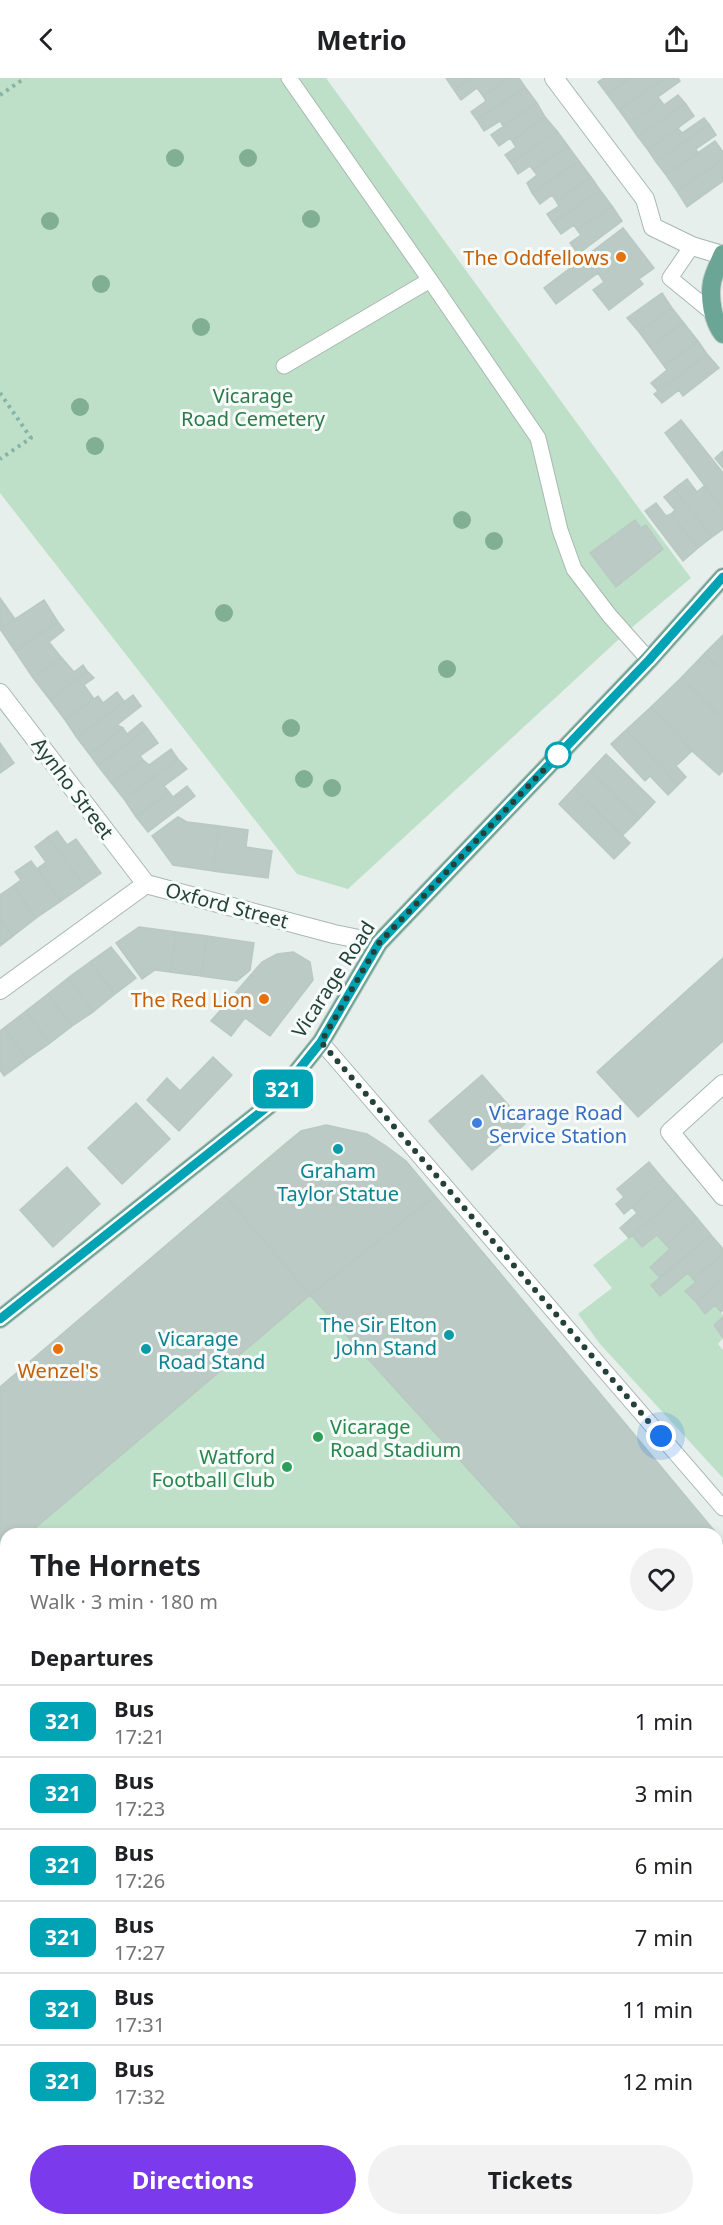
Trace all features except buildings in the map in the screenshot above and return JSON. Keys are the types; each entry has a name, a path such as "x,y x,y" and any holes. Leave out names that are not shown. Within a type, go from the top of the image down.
{"main road":[{"path":"723,255 712,283 714,314 718,328 723,334"},
{"name":"Vicarage Road","path":"0,1319 272,1103 321,1042 379,943 649,660 723,577"}],"street":[{"path":"554,78 645,199 653,227 692,246 723,255"},
{"name":"Aynho Street","path":"0,693 146,884"},
{"name":"Oxford Street","path":"0,990 146,884 334,934 379,943"},
{"path":"723,1084 670,1132 723,1196"}],"lane":[{"path":"289,78 538,438 560,530 574,569 609,615 649,660"},
{"path":"692,246 670,278 714,314"},
{"path":"284,366 430,280"},
{"path":"321,1042 723,1508"}],"path":[{"path":"0,95 25,78"},
{"path":"0,393 31,438 0,459"}],"green space":[{"name":"Vicarage Road Cemetery","path":"0,78 326,78 691,578 630,629 348,889 297,874 0,493"},
{"name":"Vicarage Road Stadium","path":"326,1125 367,1134 406,1161 712,1528 0,1528 0,1387 301,1131"},
{"path":"632,1235 643,1247 657,1235 670,1249 650,1266 660,1278 688,1273 696,1282 686,1291 705,1314 715,1305 723,1315 714,1326 723,1338 718,1344 723,1350 723,1478 600,1344 578,1314 612,1288 593,1265"}],"bus line":[{"name":"321","path":"0,1319 272,1103 321,1042 379,943 649,660 723,577"}],"place":[{"name":"The Oddfellows","path":"621,257"},
{"name":"The Red Lion","path":"264,999"},
{"name":"Vicarage Road Service Station","path":"477,1123"},
{"name":"Graham Taylor Statue","path":"338,1149"},
{"name":"The Sir Elton John Stand","path":"449,1335"},
{"name":"Wenzel's","path":"58,1349"},
{"name":"Vicarage Road Stand","path":"146,1349"},
{"name":"Vicarage Road Stadium","path":"318,1437"},
{"name":"Watford Football Club","path":"287,1467"}],"route":[{"path":"558,755 379,943 321,1042 661,1436"}]}
